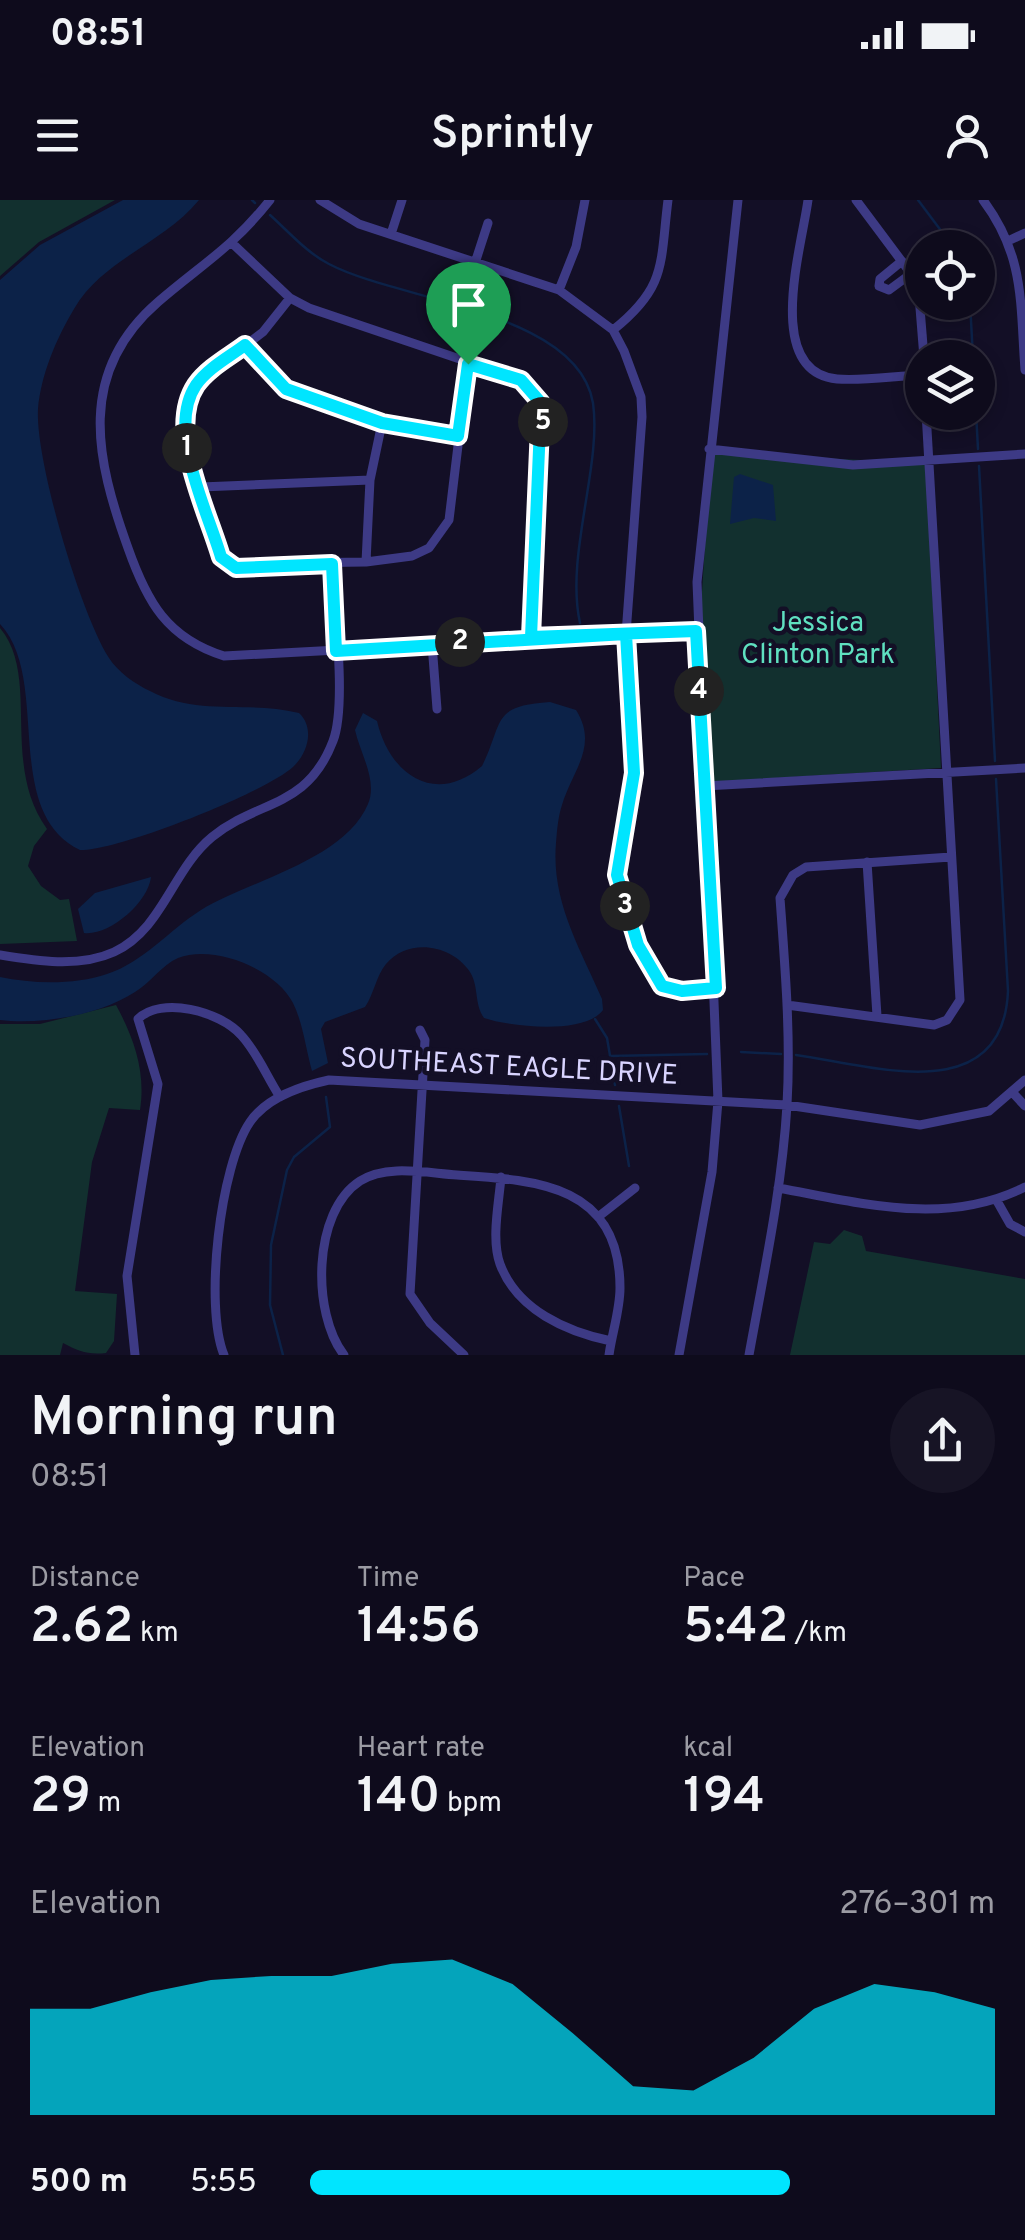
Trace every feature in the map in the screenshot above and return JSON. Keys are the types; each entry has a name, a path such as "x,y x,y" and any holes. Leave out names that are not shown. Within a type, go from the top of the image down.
{"street":[{"path":"270,200 234,244 155,304 115,355 100,402 99,447 106,486 150,604 182,638 224,656 696,631"},
{"path":"320,200 358,224 559,290 613,330 642,396 626,634 634,773 617,875 638,945 662,986 682,991 716,988"},
{"path":"390,234 402,200"},
{"path":"559,290 576,247 585,200"},
{"path":"613,330 648,300 657,281 668,200"},
{"path":"679,1355 712,1172 718,1101 716,988 696,631 708,449 738,200"},
{"path":"808,200 791,318 796,351 805,362 833,379 905,376"},
{"path":"856,200 905,264"},
{"path":"983,200 1010,240 1018,276 1025,370"},
{"path":"475,262 488,223"},
{"path":"1010,240 1025,233"},
{"path":"234,244 290,298 521,380 541,403 531,637"},
{"path":"902,260 880,279 879,286 889,290 905,278"},
{"path":"290,298 274,321 198,381 186,403 184,433 226,564 366,562 412,556 440,537 449,520 468,364"},
{"path":"245,345 286,389 382,423 458,436"},
{"path":"366,562 370,480 382,423"},
{"path":"788,1004 934,1025 947,1020 957,1009 960,979 927,430"},
{"path":"708,449 853,465 1025,454"},
{"path":"201,487 370,480"},
{"path":"0,955 73,962 112,954 140,935 191,857 214,835 286,801 313,780 335,738 332,564"},
{"path":"432,644 437,709"},
{"path":"705,786 1025,768"},
{"path":"749,1355 778,1188 787,1105 788,1004 780,898 785,886 806,866 951,857"},
{"path":"867,862 878,1016"},
{"path":"135,1355 128,1276 158,1084 138,1018 154,1007 170,1006 226,1023 241,1034 280,1097"},
{"path":"420,1030 425,1040 410,1294 430,1323 464,1355"},
{"name":"SOUTHEAST EAGLE DRIVE","path":"224,1355 212,1312 214,1277 235,1152 250,1122 280,1097 305,1085 330,1080 787,1105 920,1125 942,1124 989,1111 1014,1093"},
{"path":"1025,1080 1014,1093 1025,1106"},
{"path":"344,1355 323,1316 321,1295 337,1206 358,1182 370,1176 418,1172 534,1180 560,1188 598,1217 612,1244 620,1274 609,1355"},
{"path":"501,1178 497,1248 500,1264 512,1284 548,1320 571,1333 611,1341"},
{"path":"778,1188 911,1211 997,1201 1025,1187"},
{"path":"598,1217 635,1188"},
{"path":"997,1201 1010,1224 1025,1232"}],"green space":[{"path":"0,200 115,200 39,242 0,276"},
{"name":"Jessica Clinton Park","path":"711,453 926,463 941,768 709,782 700,622"},
{"path":"0,628 12,648 18,671 26,777 33,804 47,829 34,846 28,866 41,886 60,900 69,899 77,941 0,944"},
{"path":"116,1005 137,1056 140,1110 109,1108 92,1162 75,1291 117,1294 114,1341 106,1353 83,1352 63,1343 60,1355 0,1355 0,1024 40,1024"},
{"path":"844,1230 862,1236 866,1251 1025,1279 1025,1355 790,1355 814,1242 830,1244"}],"water":[{"path":"123,200 199,200 86,292 61,332 46,370 38,409 39,433 73,574 109,658 133,681 187,704 299,713 307,726 308,740 293,767 253,791 156,831 80,850 56,831 41,806 33,776 23,677 15,648 0,624 0,280 40,245"},
{"path":"740,474 773,485 776,521 754,518 730,524 734,477"},
{"path":"550,702 576,710 585,735 581,758 560,814 556,864 569,924 602,999 603,1010 594,1018 547,1027 484,1018 473,977 462,963 442,950 418,948 395,955 386,964 365,1007 325,1022 321,1029 328,1063 312,1071 299,1019 285,991 243,962 209,954 178,958 135,992 105,1007 52,1019 0,1020 0,977 68,982 120,969 201,910 294,867 339,840 356,823 371,795 370,777 355,730 363,713 377,721 383,740 403,769 416,778 447,784 482,766 497,727 508,712"},
{"path":"151,877 143,897 126,916 105,929 84,933 78,909 95,893"}],"waterway":[{"path":"252,200 255,203"},
{"path":"918,200 940,230"},
{"path":"270,215 305,248 329,264 521,328 555,348 580,372 593,403 594,428 577,569 580,623"},
{"path":"971,320 972,340"},
{"path":"977,430 978,449"},
{"path":"979,466 995,761"},
{"path":"796,1055 894,1071 928,1071 958,1066 983,1053 1000,1028 1008,991 996,779"},
{"path":"595,1019 607,1038 615,1085"},
{"path":"741,1052 781,1054"},
{"path":"610,1056 707,1054"},
{"path":"283,1355 270,1305 271,1245 287,1170 294,1157 330,1127 326,1097"},
{"path":"619,1106 629,1166"}],"route":[{"path":"245,345 286,389 382,423 458,436 468,364 521,380 534,390 541,403 531,637 696,631 716,988 682,991 662,986 650,972 638,945 617,875 634,773 626,634 336,651 332,564 236,568 221,557 184,433 186,403 198,381 212,369 245,345"}]}
